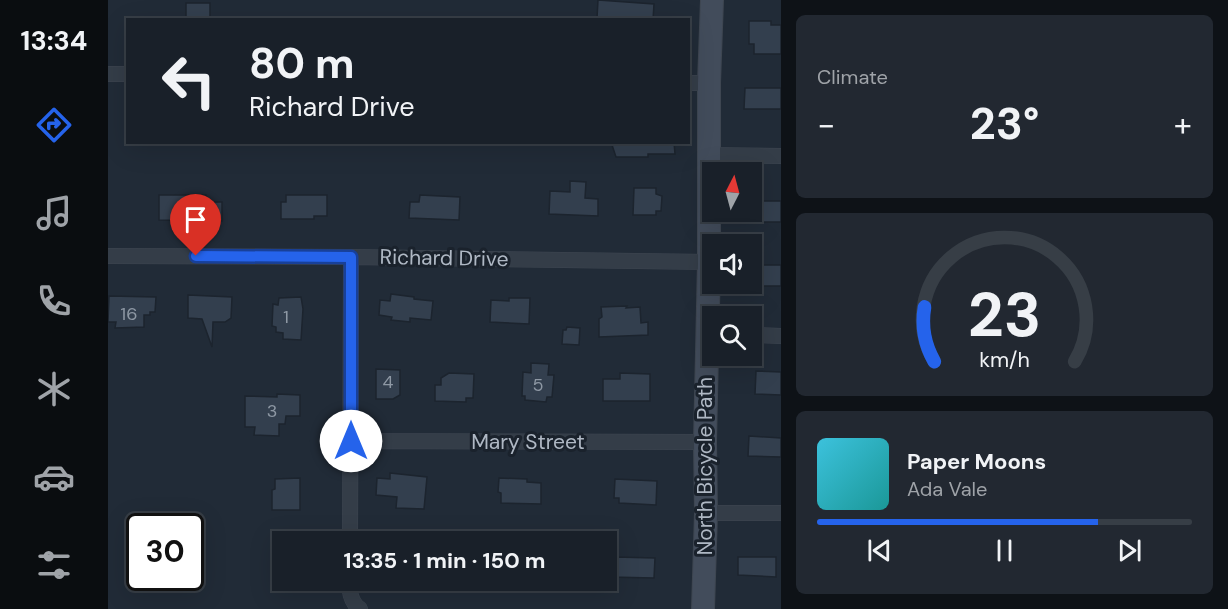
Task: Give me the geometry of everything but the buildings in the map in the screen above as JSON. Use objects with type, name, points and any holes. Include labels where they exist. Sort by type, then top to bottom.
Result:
[{"type":"street","name":"North Bicycle Path","points":[[709,234],[709,155],[699,83],[712,0]]},
{"type":"street","points":[[108,74],[126,74]]},
{"type":"street","points":[[709,155],[781,156]]},
{"type":"street","name":"Richard Drive","points":[[108,256],[702,262]]},
{"type":"street","points":[[350,531],[351,257]]},
{"type":"street","points":[[762,335],[781,336]]},
{"type":"street","name":"North Bicycle Path","points":[[703,609],[709,366]]},
{"type":"street","name":"Mary Street","points":[[351,441],[705,442]]},
{"type":"street","points":[[706,513],[781,513]]},
{"type":"street","points":[[351,591],[354,605],[360,609]]},
{"type":"route","points":[[196,256],[351,257],[351,441]]}]
